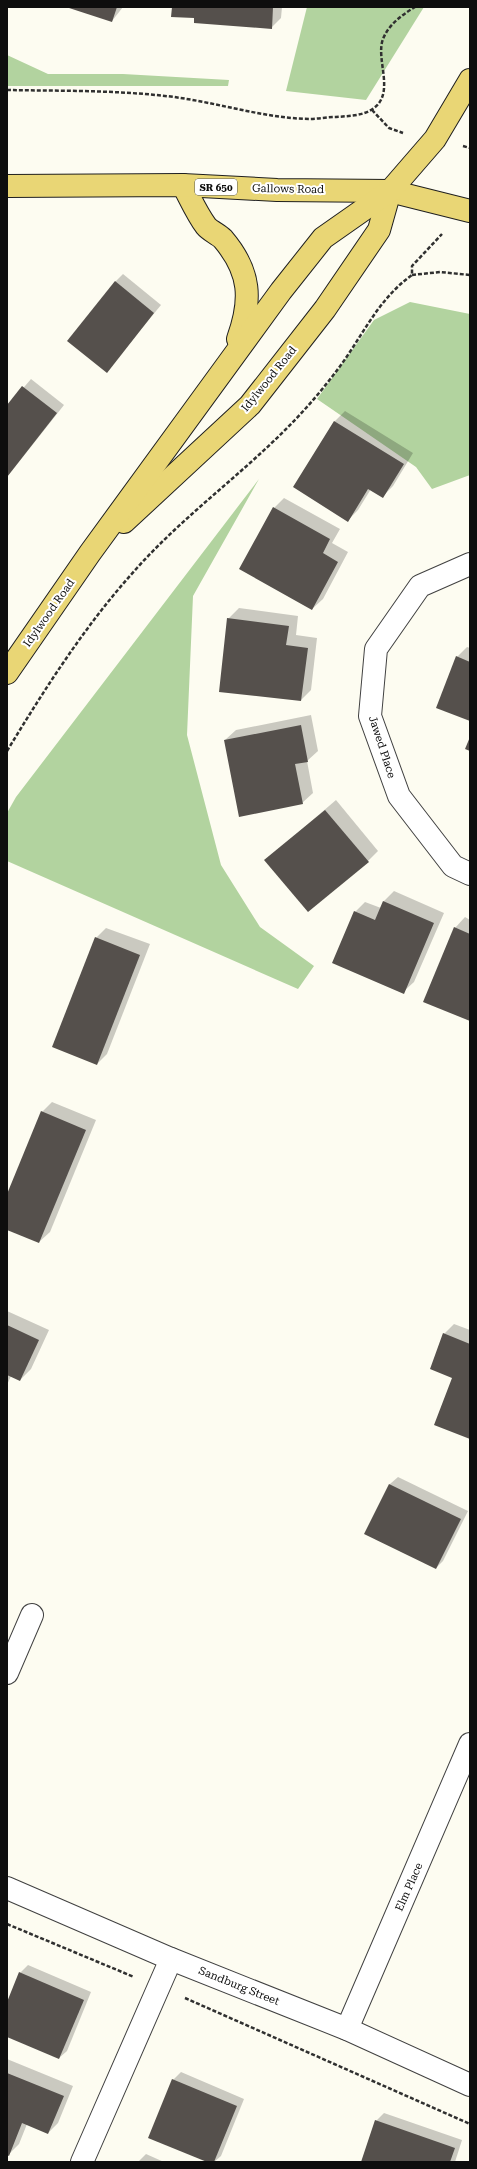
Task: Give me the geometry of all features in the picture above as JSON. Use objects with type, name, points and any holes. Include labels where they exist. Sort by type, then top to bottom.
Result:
[{"type":"main road","name":"Idylwood Road","points":[[7,673],[90,553],[281,291],[323,238],[390,191],[435,140],[470,80]]},
{"type":"main road","name":"Gallows Road","points":[[7,186],[183,185],[277,190],[390,191],[468,211]]},
{"type":"main road","points":[[183,185],[206,226],[226,243],[234,253],[245,274],[248,296],[246,317],[230,359]]},
{"type":"main road","name":"Idylwood Road","points":[[90,553],[250,405],[326,309],[379,230],[390,191]]},
{"type":"street","name":"Jawed Place","points":[[470,564],[420,586],[376,649],[370,716],[399,796],[453,866],[470,874]]},
{"type":"street","points":[[7,1673],[32,1615]]},
{"type":"street","name":"Elm Place","points":[[347,2029],[470,1744]]},
{"type":"street","name":"Sandburg Street","points":[[7,1888],[172,1959],[347,2029],[470,2085]]},
{"type":"street","points":[[82,2162],[172,1959]]},
{"type":"path","points":[[7,90],[174,97],[284,117],[309,119],[355,116],[372,110],[379,102],[384,92],[385,82],[382,53],[383,40],[387,31],[395,22],[415,7]]},
{"type":"path","points":[[412,275],[412,266],[434,241],[468,211]]},
{"type":"path","points":[[7,750],[45,688],[89,626],[136,568],[190,514],[259,457],[306,408],[338,369],[375,312],[393,290],[412,275],[440,272],[470,275]]},
{"type":"path","points":[[7,1924],[159,1987],[470,2124]]},
{"type":"green space","points":[[307,7],[424,7],[366,100],[286,91]]},
{"type":"green space","points":[[7,55],[48,74],[123,74],[229,80],[228,86],[7,86]]},
{"type":"green space","points":[[410,302],[470,314],[470,475],[432,489],[416,467],[317,399],[374,320]]},
{"type":"green space","points":[[259,479],[193,596],[187,735],[221,865],[260,927],[314,966],[298,989],[7,861],[7,813],[16,797]]},
{"type":"building","points":[[66,7],[117,7],[112,22]]},
{"type":"building","points":[[172,7],[273,7],[272,29],[194,23],[194,18],[171,17]]},
{"type":"building","points":[[115,281],[154,313],[107,373],[67,341]]},
{"type":"building","points":[[22,386],[57,413],[7,477],[7,405]]},
{"type":"building","points":[[334,421],[404,464],[383,498],[368,489],[348,522],[293,487]]},
{"type":"building","points":[[273,507],[330,539],[323,553],[338,562],[312,610],[239,569]]},
{"type":"building","points":[[227,618],[289,626],[286,645],[308,648],[301,701],[219,692]]},
{"type":"building","points":[[456,656],[470,662],[470,721],[436,708]]},
{"type":"building","points":[[301,725],[308,762],[295,764],[303,804],[239,817],[224,740]]},
{"type":"building","points":[[470,737],[470,751],[465,749]]},
{"type":"building","points":[[325,810],[369,862],[308,912],[264,860]]},
{"type":"building","points":[[383,901],[434,923],[404,994],[332,963],[354,911],[375,920]]},
{"type":"building","points":[[454,927],[470,934],[470,1021],[423,1002]]},
{"type":"building","points":[[95,937],[140,955],[97,1065],[52,1047]]},
{"type":"building","points":[[41,1111],[86,1130],[39,1243],[7,1230],[7,1194]]},
{"type":"building","points":[[7,1325],[39,1340],[20,1381],[7,1375]]},
{"type":"building","points":[[443,1333],[470,1344],[470,1439],[434,1425],[452,1378],[430,1369]]},
{"type":"building","points":[[389,1484],[461,1519],[436,1569],[364,1534]]},
{"type":"building","points":[[19,1972],[84,2000],[59,2059],[7,2037],[7,2002]]},
{"type":"building","points":[[7,2073],[64,2096],[48,2134],[22,2123],[9,2156],[7,2155]]},
{"type":"building","points":[[172,2079],[237,2106],[214,2162],[207,2162],[148,2138]]},
{"type":"building","points":[[375,2120],[455,2148],[450,2162],[361,2162]]}]
